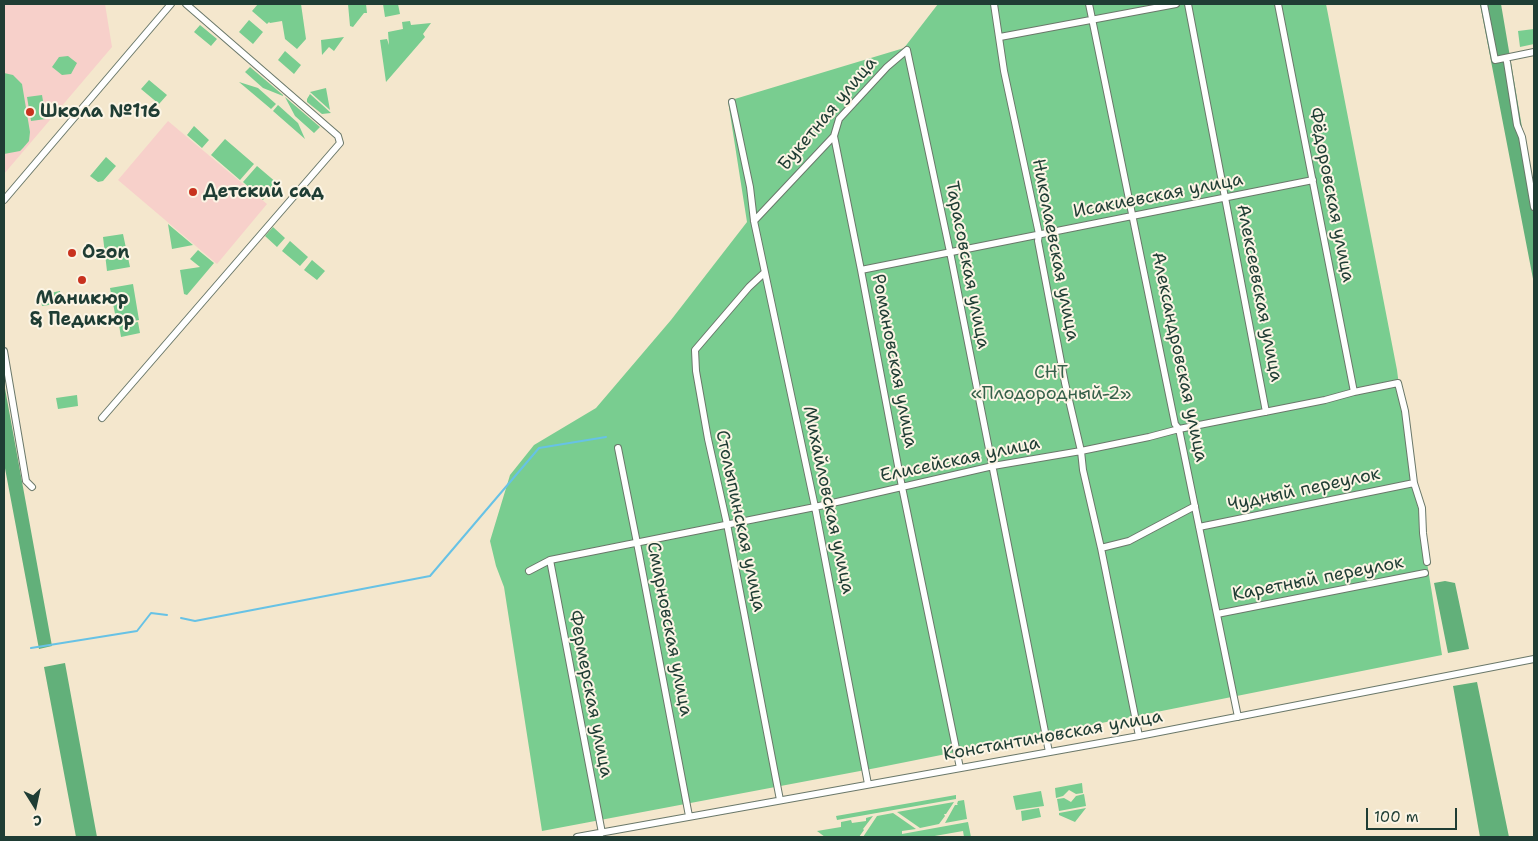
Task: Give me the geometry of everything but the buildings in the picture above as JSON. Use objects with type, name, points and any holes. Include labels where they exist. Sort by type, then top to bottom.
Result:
[{"type":"street","points":[[4,200],[171,4]]},
{"type":"street","points":[[102,418],[135,383],[340,143],[338,136],[186,4]]},
{"type":"street","name":"Николаевская улица","points":[[994,4],[1004,71],[1039,234],[1038,241],[1065,383],[1081,451],[1082,470],[1101,548],[1139,736]]},
{"type":"street","name":"Александровская улица","points":[[1089,4],[1175,424],[1179,429],[1238,717]]},
{"type":"street","points":[[1000,37],[1176,4]]},
{"type":"street","name":"Алексеевская улица","points":[[1188,4],[1266,412]]},
{"type":"street","name":"Фёдоровская улица","points":[[1278,4],[1354,392]]},
{"type":"street","points":[[1484,4],[1495,60],[1534,52]]},
{"type":"street","name":"Букетная улица","points":[[754,221],[834,136],[839,119],[887,67],[907,50]]},
{"type":"street","name":"Тарасовская улица","points":[[907,50],[950,252],[1049,752]]},
{"type":"street","points":[[1508,62],[1517,126],[1522,137],[1534,207]]},
{"type":"street","points":[[732,102],[750,187],[754,221]]},
{"type":"street","name":"Романовская улица","points":[[834,136],[902,487],[960,768]]},
{"type":"street","name":"Исакиевская улица","points":[[861,270],[1313,180]]},
{"type":"street","name":"Михайловская улица","points":[[754,221],[815,507],[868,784]]},
{"type":"street","name":"Столыпинская улица","points":[[764,272],[695,350],[696,371],[706,429],[727,524],[780,800]]},
{"type":"street","points":[[4,351],[26,481],[32,487]]},
{"type":"street","name":"Елисейская улица","points":[[529,571],[550,560],[815,507],[993,466],[1081,451],[1398,383],[1405,411],[1414,483]]},
{"type":"street","name":"Смирновская улица","points":[[618,448],[638,542],[689,816]]},
{"type":"street","points":[[1414,483],[1422,508],[1427,562]]},
{"type":"street","name":"Чудный переулок","points":[[1199,527],[1414,483]]},
{"type":"street","points":[[1101,548],[1129,541],[1195,506]]},
{"type":"street","name":"Фермерская улица","points":[[550,560],[602,833]]},
{"type":"street","name":"Каретный переулок","points":[[1217,614],[1425,573]]},
{"type":"street","name":"Константиновская улица","points":[[577,837],[1139,736],[1534,659]]},
{"type":"shaded area","name":"Школа №116","points":[[4,4],[105,4],[112,47],[4,174]]},
{"type":"shaded area","name":"Детский сад","points":[[168,121],[267,204],[217,264],[118,180]]},
{"type":"green space","points":[[258,4],[301,4],[306,39],[297,49],[285,39],[282,21],[269,22],[267,24],[252,11]]},
{"type":"green space","points":[[348,4],[366,4],[367,13],[364,13],[353,27],[350,26]]},
{"type":"green space","points":[[383,4],[398,4],[400,14],[385,17]]},
{"type":"green space","name":"СНТ «Плодородный-2»","points":[[938,4],[1326,4],[1397,370],[1442,655],[876,768],[542,831],[504,587],[496,566],[490,541],[510,475],[534,445],[596,408],[671,320],[747,222],[728,101],[904,48]]},
{"type":"green space","points":[[1480,4],[1501,4],[1534,198],[1534,284]]},
{"type":"green space","points":[[249,20],[263,32],[253,44],[239,32]]},
{"type":"green space","points":[[410,21],[411,25],[431,23],[423,34],[425,37],[386,82],[380,40],[387,39],[389,45],[388,32],[403,29],[402,22]]},
{"type":"green space","points":[[200,25],[217,39],[211,46],[194,32]]},
{"type":"green space","points":[[1534,29],[1534,44],[1520,47],[1518,31]]},
{"type":"green space","points":[[344,37],[334,51],[329,47],[322,55],[321,40]]},
{"type":"green space","points":[[285,51],[301,65],[294,74],[278,60]]},
{"type":"green space","points":[[68,56],[77,63],[71,74],[62,75],[52,67],[59,57]]},
{"type":"green space","points":[[250,67],[283,96],[263,88],[245,72]]},
{"type":"green space","points":[[4,73],[13,75],[22,84],[30,132],[29,141],[20,151],[4,154]]},
{"type":"green space","points":[[149,80],[167,95],[159,104],[141,89]]},
{"type":"green space","points":[[239,82],[258,88],[276,104],[271,109]]},
{"type":"green space","points":[[326,88],[330,110],[310,92]]},
{"type":"green space","points":[[310,94],[331,113],[322,114],[307,102]]},
{"type":"green space","points":[[42,95],[46,119],[31,121],[27,97]]},
{"type":"green space","points":[[285,97],[320,127],[314,133],[295,116]]},
{"type":"green space","points":[[278,105],[298,123],[305,139],[273,111]]},
{"type":"green space","points":[[194,126],[209,140],[202,148],[187,135]]},
{"type":"green space","points":[[225,139],[254,164],[240,180],[211,155]]},
{"type":"green space","points":[[106,157],[116,166],[103,181],[98,182],[90,176]]},
{"type":"green space","points":[[257,166],[277,183],[263,200],[243,182]]},
{"type":"green space","points":[[168,224],[193,245],[172,249]]},
{"type":"green space","points":[[273,227],[285,238],[277,247],[265,236]]},
{"type":"green space","points":[[123,234],[130,267],[107,271],[103,237]]},
{"type":"green space","points":[[290,241],[308,257],[300,266],[282,251]]},
{"type":"green space","points":[[198,250],[214,263],[187,295],[184,294],[180,270],[200,267],[190,259]]},
{"type":"green space","points":[[312,260],[325,271],[317,280],[304,270]]},
{"type":"green space","points":[[133,284],[139,320],[117,324],[110,288]]},
{"type":"green space","points":[[60,291],[62,303],[42,306],[40,295]]},
{"type":"green space","points":[[138,322],[140,333],[121,337],[119,325]]},
{"type":"green space","points":[[4,383],[52,646],[39,649],[4,463]]},
{"type":"green space","points":[[77,395],[78,406],[58,409],[56,398]]},
{"type":"green space","points":[[1445,581],[1455,583],[1469,649],[1448,653],[1434,583]]},
{"type":"green space","points":[[65,663],[97,837],[76,837],[44,667]]},
{"type":"green space","points":[[1477,682],[1509,837],[1480,837],[1453,686]]},
{"type":"green space","points":[[1082,783],[1083,793],[1076,794],[1069,790],[1063,796],[1056,798],[1055,788]]},
{"type":"green space","points":[[1041,791],[1044,806],[1016,810],[1013,796]]},
{"type":"green space","points":[[1084,794],[1086,806],[1059,811],[1057,799],[1064,798],[1071,802],[1076,796]]},
{"type":"green space","points":[[956,795],[956,799],[837,820],[836,816]]},
{"type":"green space","points":[[964,800],[967,819],[945,823],[955,805],[958,805],[958,801]]},
{"type":"green space","points":[[954,802],[946,814],[944,814],[945,816],[939,824],[920,828],[897,812]]},
{"type":"green space","points":[[1039,808],[1041,817],[1022,821],[1021,811]]},
{"type":"green space","points":[[1086,808],[1075,822],[1059,815],[1059,813]]},
{"type":"green space","points":[[893,813],[916,829],[902,831],[902,834],[968,822],[971,837],[964,837],[963,831],[929,837],[863,837],[877,816]]},
{"type":"green space","points":[[873,816],[859,837],[825,837],[817,831],[841,827],[841,822],[851,820],[852,823],[866,821],[866,818]]},
{"type":"waterway","points":[[181,618],[195,621],[430,576],[539,448],[606,437]]},
{"type":"waterway","points":[[31,648],[137,631],[151,613],[167,615]]},
{"type":"place","name":"Школа №116","points":[[30,112]]},
{"type":"place","name":"Детский сад","points":[[193,192]]},
{"type":"place","name":"Ozon","points":[[72,253]]},
{"type":"place","name":"Маникюр & Педикюр","points":[[82,280]]}]
